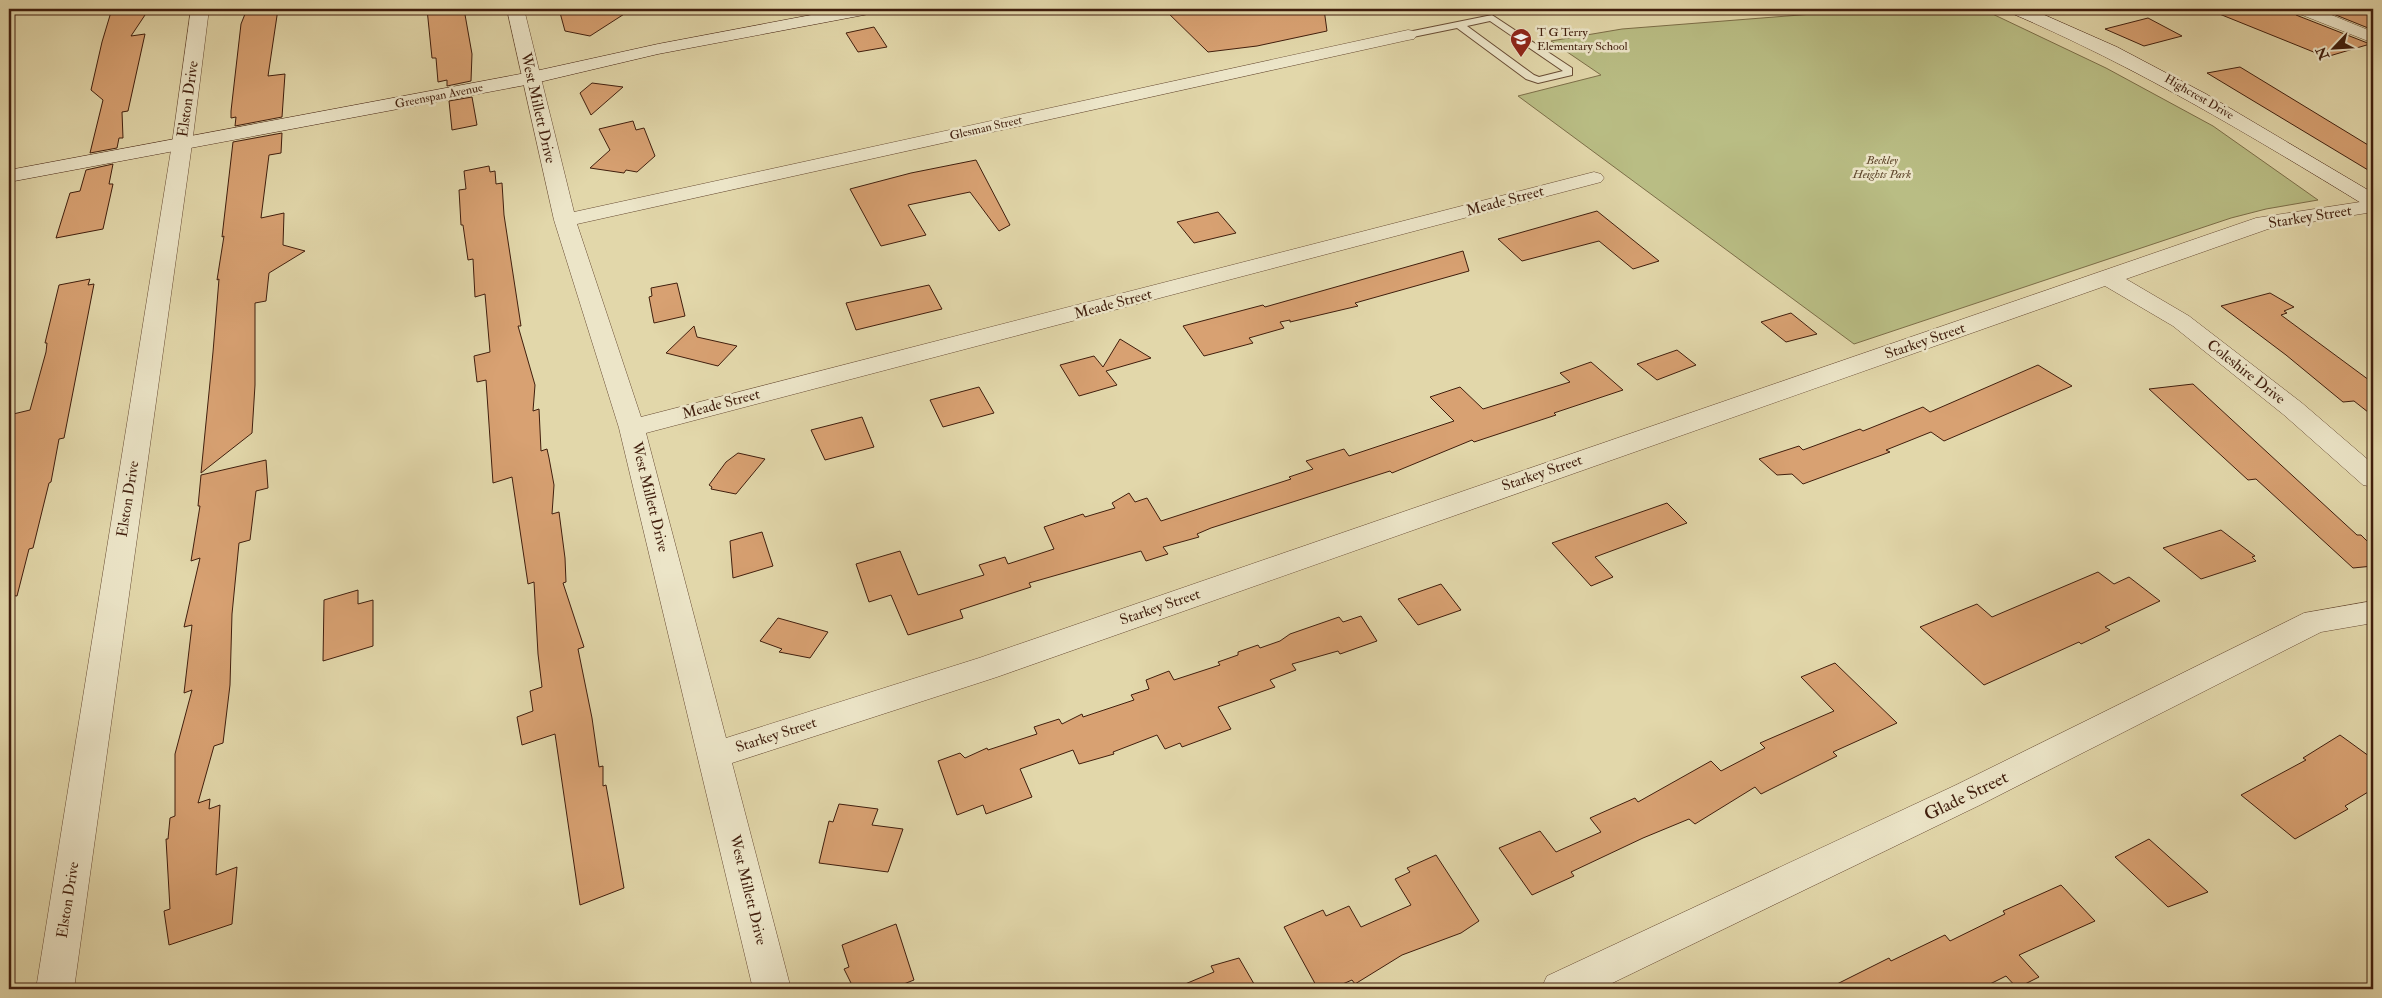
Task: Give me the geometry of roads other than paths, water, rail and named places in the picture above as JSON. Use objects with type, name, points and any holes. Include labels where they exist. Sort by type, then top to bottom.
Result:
[{"type":"street","name":"Elston Drive","points":[[55,989],[182,144],[200,9]]},
{"type":"street","name":"West Millett Drive","points":[[515,9],[565,220],[632,428],[772,989]]},
{"type":"street","name":"Greenspan Avenue","points":[[9,176],[531,78],[658,48],[868,9]]},
{"type":"street","name":"Highcrest Drive","points":[[2017,9],[2076,33],[2184,88],[2373,202]]},
{"type":"street","points":[[2303,9],[2373,38]]},
{"type":"street","name":"Glesman Street","points":[[565,220],[1408,35]]},
{"type":"street","name":"Meade Street","points":[[632,428],[1594,178]]},
{"type":"street","name":"Starkey Street","points":[[714,755],[986,668],[1810,380],[2109,279],[2264,223],[2373,206]]},
{"type":"street","name":"Coleshire Drive","points":[[2109,279],[2181,321],[2293,409],[2373,478]]},
{"type":"street","name":"Glade Street","points":[[1560,989],[1968,796],[2315,621],[2373,612]]},
{"type":"lane","points":[[1408,35],[1492,18],[1568,70],[1568,73],[1538,80],[1530,77],[1459,25]]},
{"type":"place","name":"T G Terry Elementary School","points":[[1521,58]]},
{"type":"park label","name":"Beckley Heights Park","points":[[1882,167]]}]
